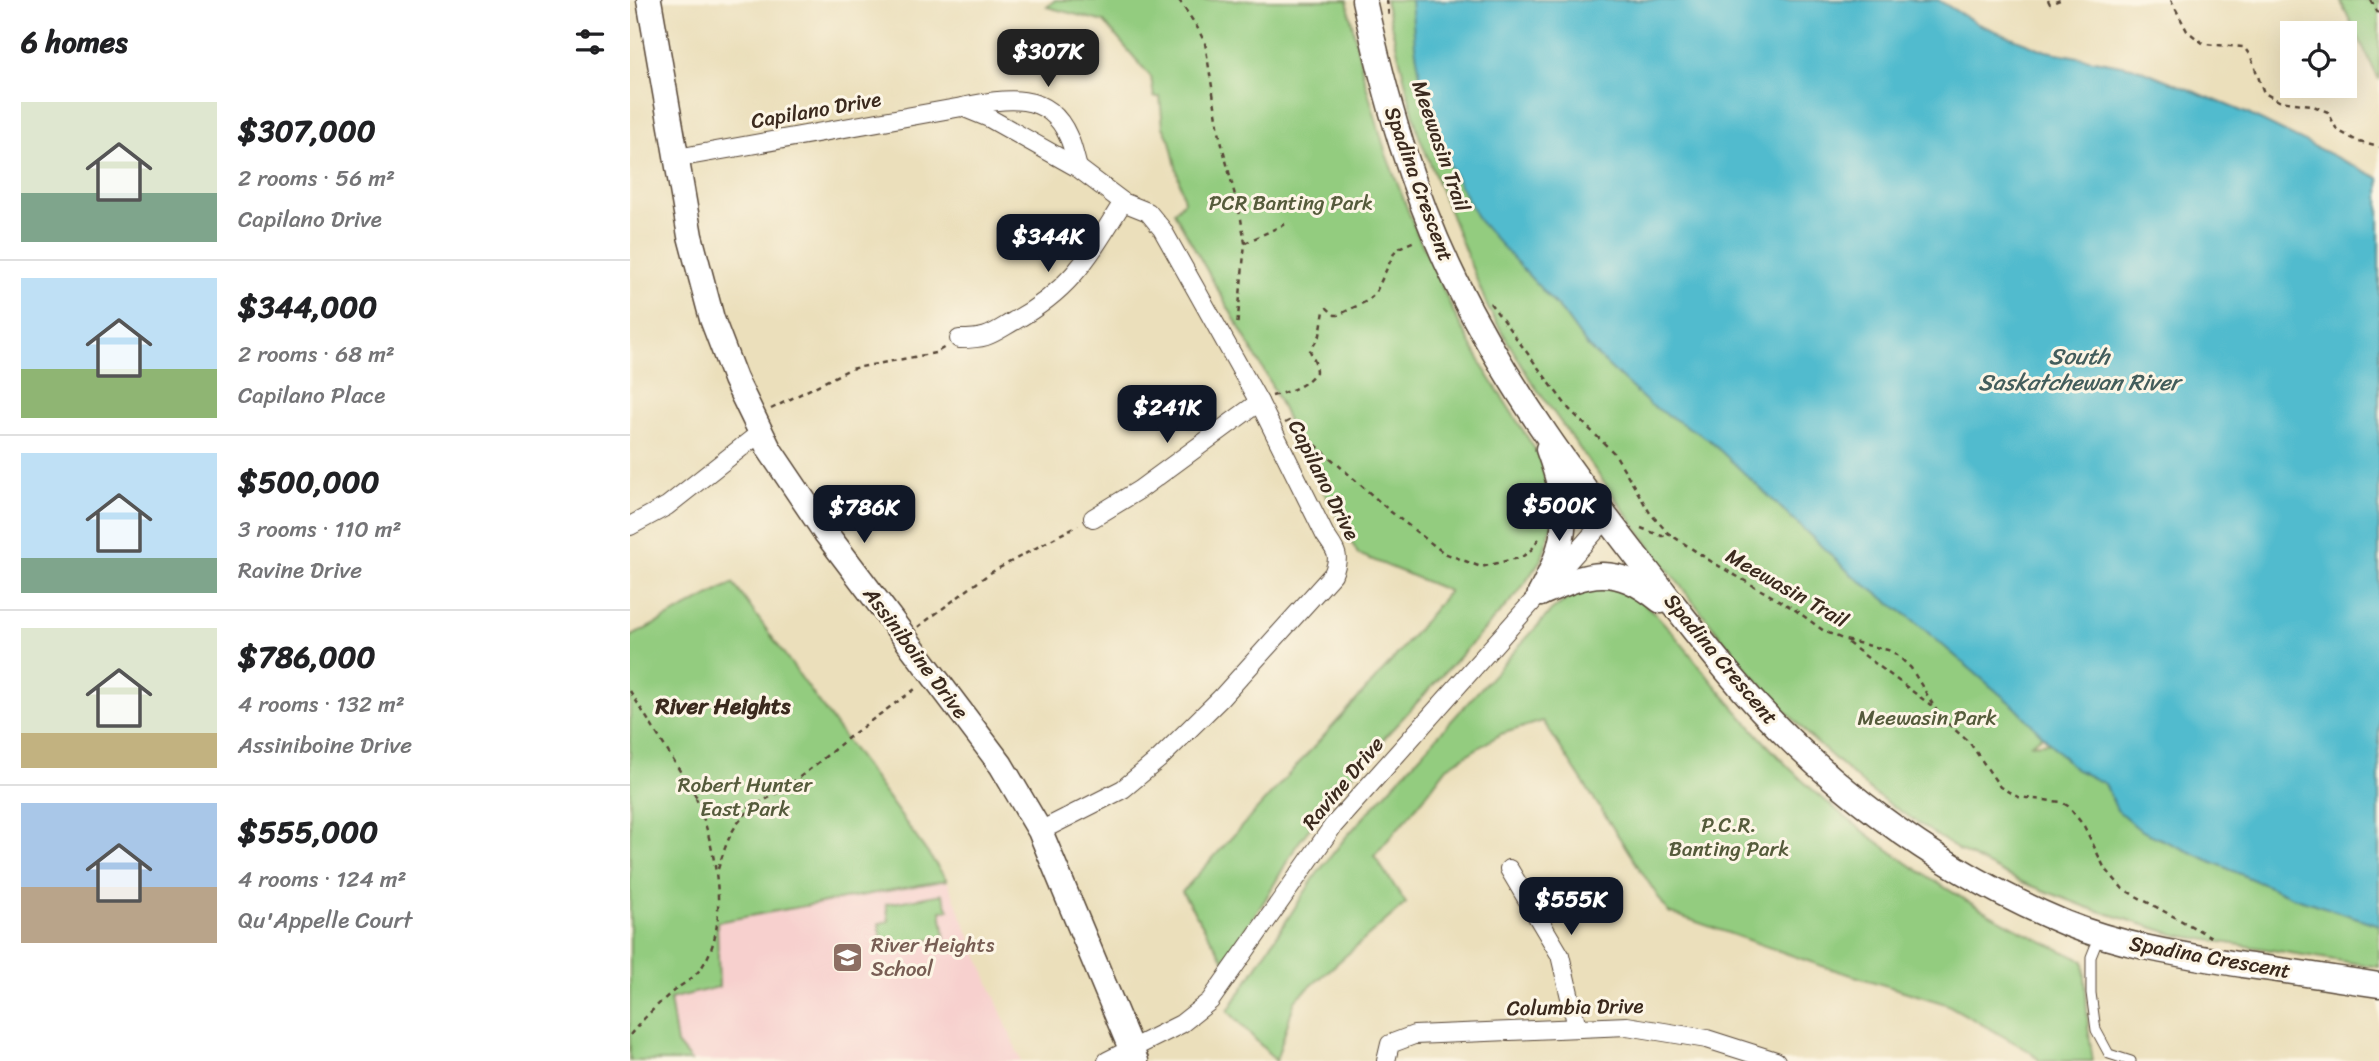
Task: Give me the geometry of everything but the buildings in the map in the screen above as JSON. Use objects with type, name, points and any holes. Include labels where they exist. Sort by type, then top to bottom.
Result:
[{"type":"street","name":"Assiniboine Drive","points":[[649,0],[690,236],[712,318],[735,379],[768,425],[769,449],[825,532],[1001,765],[1040,831],[1134,1056]]},
{"type":"street","name":"Spadina Crescent","points":[[1364,0],[1392,114],[1410,173],[1434,233],[1481,330],[1541,428],[1607,518],[1728,673],[1784,733],[1843,788],[1920,846],[2004,895],[2099,936],[2184,956],[2379,985]]},
{"type":"street","name":"Capilano Drive","points":[[677,158],[1002,99],[1031,102],[1052,112],[1068,135],[1078,168]]},
{"type":"street","name":"Capilano Drive","points":[[962,107],[989,118],[1078,168],[1123,202],[1148,212],[1162,229],[1259,402],[1325,535],[1336,550],[1338,561],[1333,574],[1221,698],[1159,759],[1122,789],[1040,831]]},
{"type":"street","points":[[959,339],[983,339],[1041,306],[1065,285],[1087,259],[1123,202]]},
{"type":"street","points":[[1093,518],[1139,490],[1259,402]]},
{"type":"street","points":[[630,526],[667,506],[768,425]]},
{"type":"street","points":[[1539,594],[1556,561],[1564,520],[1558,475],[1541,428]]},
{"type":"street","name":"Ravine Drive","points":[[1107,1061],[1134,1056],[1210,1001],[1333,826],[1607,518]]},
{"type":"street","points":[[1539,594],[1582,577],[1616,576],[1642,585],[1691,627]]},
{"type":"street","points":[[1508,869],[1560,955],[1577,1027]]},
{"type":"street","name":"Columbia Drive","points":[[1387,1061],[1390,1044],[1414,1035],[1627,1026],[1707,1039],[1776,1061]]},
{"type":"lane","points":[[2099,936],[2091,957],[2091,993],[2096,1030],[2109,1054],[2130,1061]]},
{"type":"path","points":[[1179,0],[1205,43],[1220,137],[1241,219],[1245,243],[1237,332]]},
{"type":"path","points":[[1387,0],[1390,26]]},
{"type":"path","points":[[2049,2],[2060,0]]},
{"type":"path","points":[[2171,0],[2187,30],[2204,44],[2244,47],[2251,57],[2264,93],[2279,101],[2311,104],[2328,112],[2337,131],[2359,142],[2379,147]]},
{"type":"path","points":[[2371,0],[2379,15]]},
{"type":"path","points":[[1245,243],[1285,224]]},
{"type":"path","points":[[1259,402],[1275,395],[1290,393],[1316,373],[1310,351],[1320,335],[1324,311],[1327,308],[1338,315],[1367,301],[1382,283],[1396,249],[1434,233]]},
{"type":"path","name":"Meewasin Trail","points":[[1489,299],[1569,409],[1615,454],[1658,524],[1671,535],[1794,609],[1824,631],[1845,640],[1888,649],[1896,654],[1911,668],[1945,721],[1970,743],[1992,777],[2007,792],[2018,797],[2061,802],[2068,806],[2084,826],[2104,867],[2123,889],[2219,942]]},
{"type":"path","points":[[768,425],[770,410],[850,369],[934,353]]},
{"type":"path","points":[[1273,429],[1289,421],[1391,512],[1444,553],[1480,567],[1522,557]]},
{"type":"path","points":[[917,627],[990,573],[1093,518]]},
{"type":"path","points":[[1624,540],[1636,529],[1642,528],[1662,536],[1671,535]]},
{"type":"path","points":[[1845,640],[1870,662],[1935,708]]},
{"type":"path","points":[[717,872],[729,834],[745,813],[817,764],[920,686]]},
{"type":"path","points":[[630,691],[695,795],[707,824],[717,872],[718,914],[711,953],[696,975],[673,991],[630,1035]]},
{"type":"path","points":[[695,795],[712,805],[734,811],[758,804]]},
{"type":"shaded area","name":"River Heights School","points":[[947,880],[1021,1061],[691,1061],[677,1044],[670,998],[719,987],[717,922]]},
{"type":"green space","name":"PCR Banting Park","points":[[1055,0],[1347,0],[1363,74],[1386,154],[1416,231],[1455,315],[1486,372],[1538,454],[1555,515],[1542,558],[1518,593],[1338,792],[1296,846],[1265,900],[1224,960],[1182,892],[1391,662],[1449,591],[1358,554],[1305,457],[1269,380],[1174,212],[1184,201],[1170,141],[1163,127],[1160,97],[1154,97],[1151,77],[1104,22],[1047,7]]},
{"type":"green space","name":"Meewasin Park","points":[[1385,0],[1422,0],[2050,731],[2030,744],[2066,741],[2379,909],[2379,967],[2177,935],[2089,908],[2019,881],[1960,851],[1873,793],[1808,735],[1741,662],[1657,556],[1531,381],[1488,308],[1418,133]]},
{"type":"green space","points":[[2340,0],[2379,0],[2379,80],[2357,35],[2357,21],[2350,21]]},
{"type":"green space","name":"Robert Hunter East Park","points":[[733,583],[947,880],[717,922],[719,987],[670,999],[677,1044],[691,1061],[630,1061],[630,637]]},
{"type":"green space","name":"P.C.R. Banting Park","points":[[1607,588],[1628,593],[1651,610],[1776,755],[1845,817],[1943,886],[2011,926],[2084,961],[2093,1061],[2040,1061],[2031,1052],[1946,1004],[1822,966],[1668,912],[1543,721],[1501,734],[1447,767],[1374,856],[1406,903],[1295,1000],[1276,1061],[1228,1011],[1316,875],[1346,837],[1551,611],[1577,594]]},
{"type":"green space","points":[[942,894],[949,910],[941,911],[945,937],[882,948],[879,924],[889,921],[886,904]]},
{"type":"water","name":"South Saskatchewan River","points":[[1411,0],[1938,0],[1978,24],[2046,51],[2137,68],[2246,113],[2379,178],[2379,925],[2290,896],[2140,830],[2117,810],[2105,784],[2075,769],[2016,708],[1912,619],[1852,575],[1708,439],[1649,404],[1587,346],[1563,313],[1479,221],[1429,127],[1415,46]]},
{"type":"place","name":"River Heights School","points":[[848,957]]},
{"type":"district","name":"River Heights","points":[[723,706]]}]
